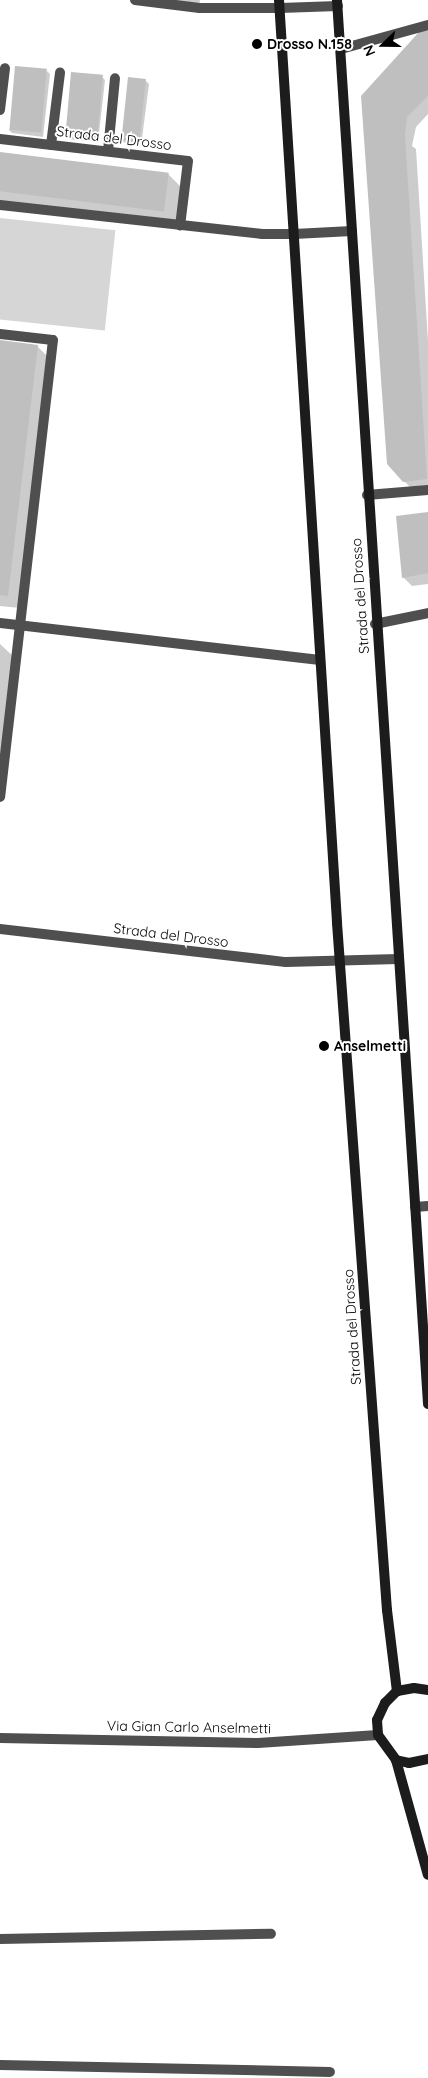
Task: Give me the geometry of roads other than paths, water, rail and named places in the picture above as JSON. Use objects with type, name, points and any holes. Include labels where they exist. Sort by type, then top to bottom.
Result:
[{"type":"street","name":"Strada del Drosso","points":[[136,0],[200,4],[337,3],[375,624],[428,1404]]},
{"type":"street","name":"Strada del Drosso","points":[[280,4],[339,961],[387,1610],[397,1691]]},
{"type":"street","points":[[341,49],[428,25]]},
{"type":"street","points":[[0,110],[5,68]]},
{"type":"street","points":[[51,145],[60,73]]},
{"type":"street","points":[[108,151],[115,78]]},
{"type":"street","name":"Strada del Drosso","points":[[0,139],[188,160],[180,226]]},
{"type":"street","points":[[0,205],[262,234],[352,232]]},
{"type":"street","points":[[0,334],[53,340],[0,797]]},
{"type":"street","points":[[368,495],[428,490]]},
{"type":"street","points":[[375,624],[428,612]]},
{"type":"street","points":[[0,623],[320,660]]},
{"type":"street","name":"Strada del Drosso","points":[[0,929],[286,962],[398,959]]},
{"type":"street","points":[[415,1207],[428,1206]]},
{"type":"street","points":[[428,1690],[397,1691],[385,1703],[378,1720],[378,1735],[396,1760],[428,1874]]},
{"type":"street","name":"Via Gian Carlo Anselmetti","points":[[0,1738],[258,1743],[378,1735]]},
{"type":"street","points":[[396,1760],[409,1763],[428,1759]]},
{"type":"street","points":[[0,1939],[271,1934]]},
{"type":"street","points":[[0,2064],[330,2072]]},
{"type":"place","name":"Drosso N.158","points":[[257,44]]},
{"type":"place","name":"Anselmetti","points":[[324,1046]]}]
